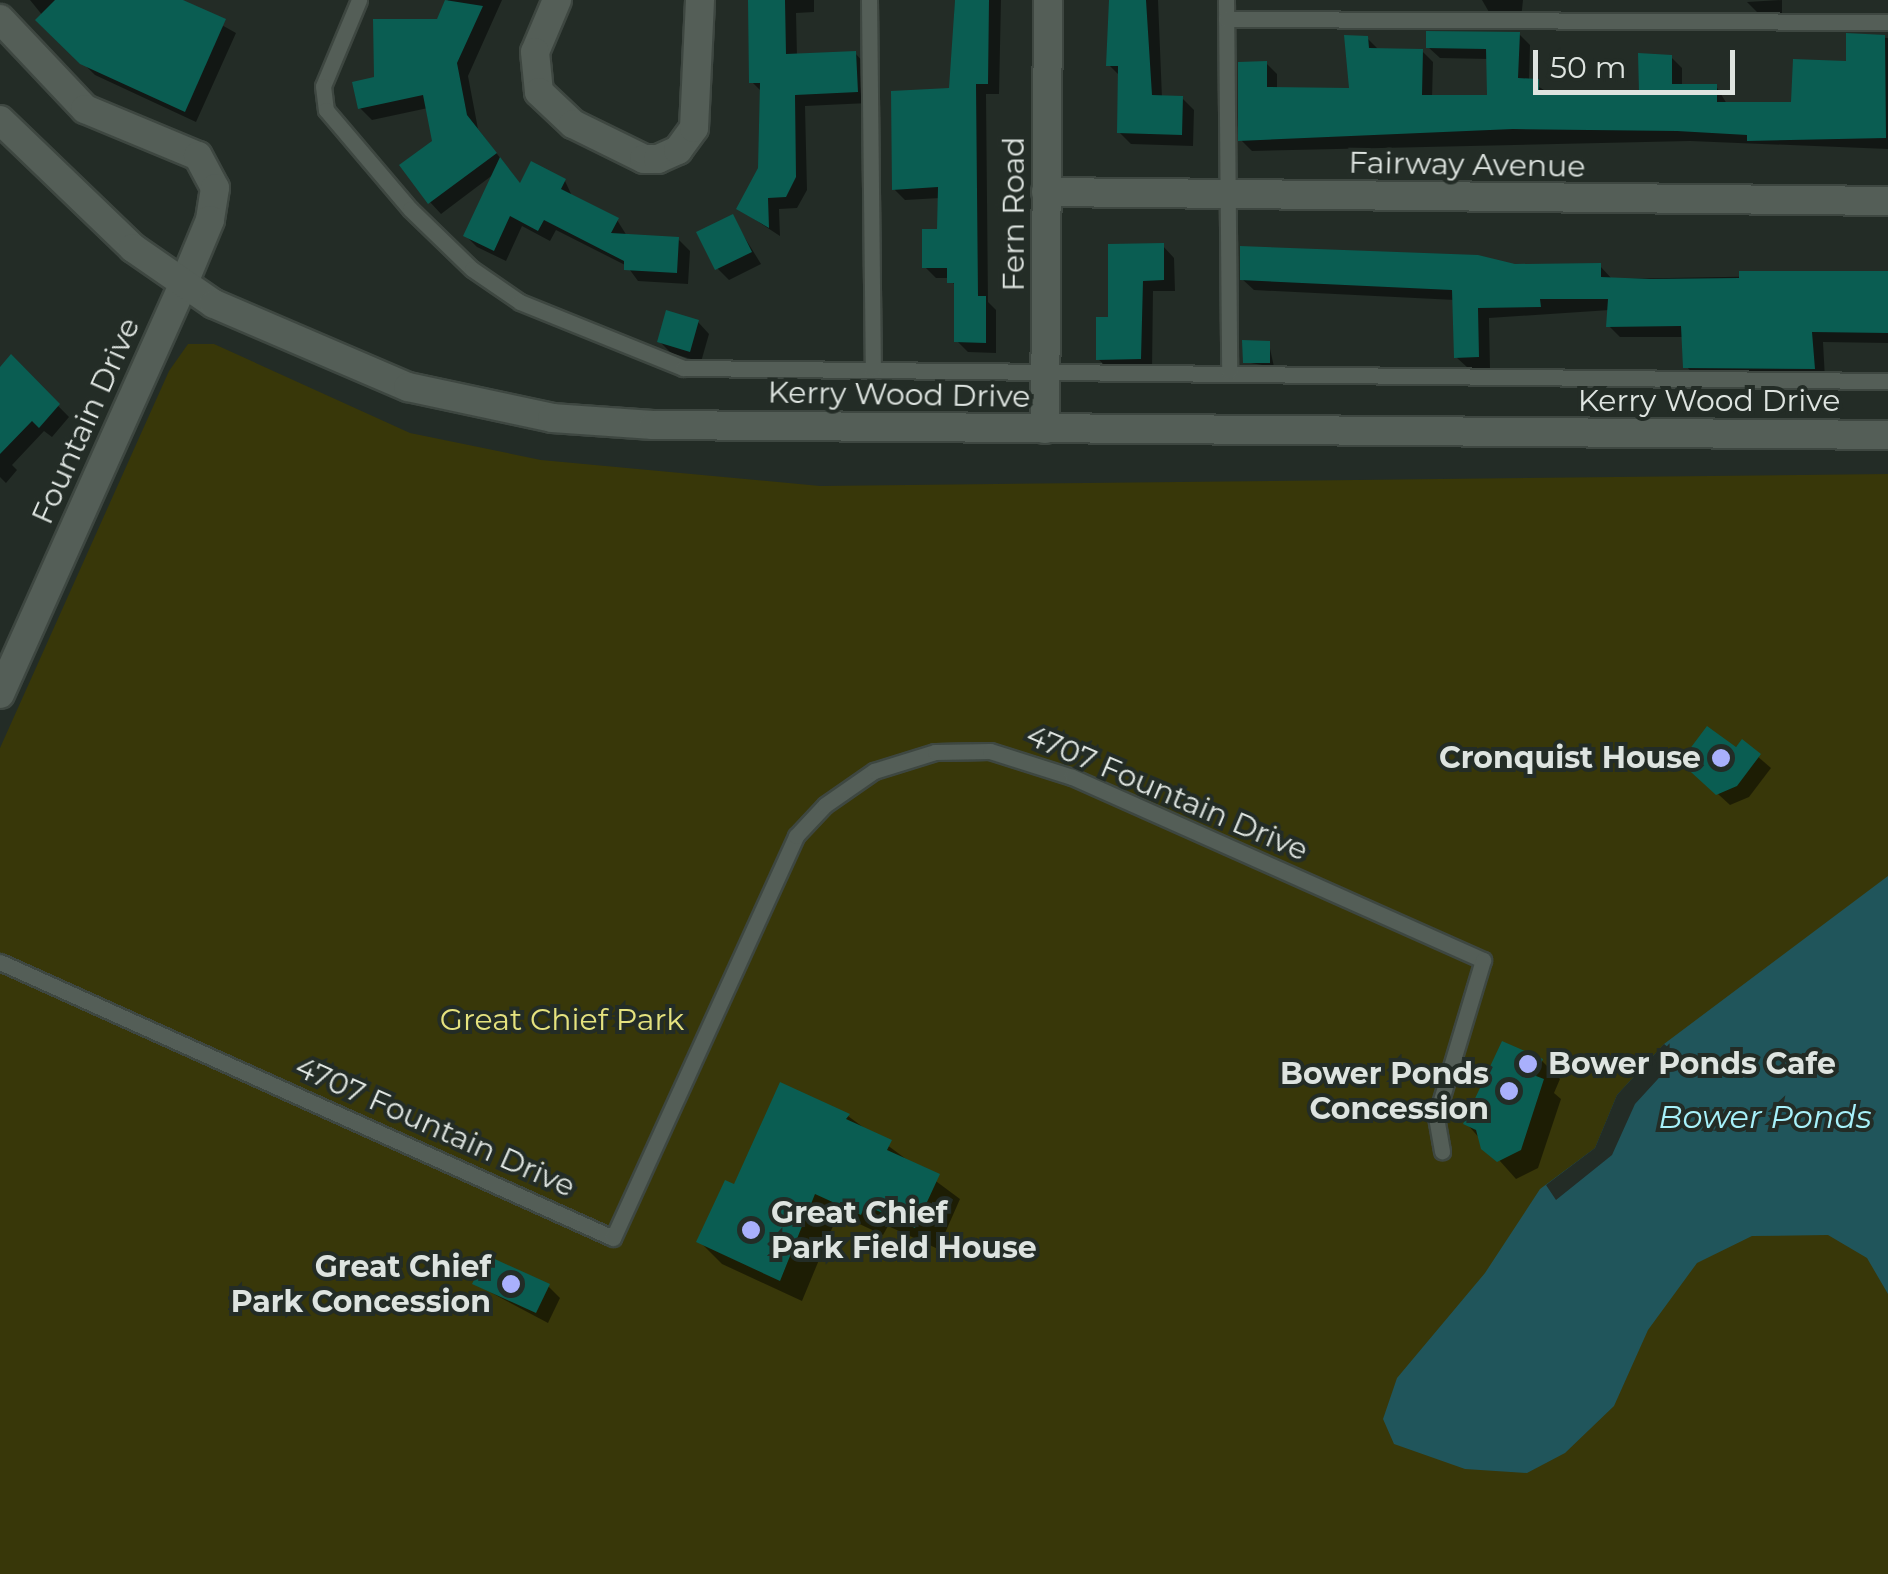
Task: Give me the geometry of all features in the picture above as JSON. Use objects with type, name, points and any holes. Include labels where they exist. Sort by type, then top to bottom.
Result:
[{"type":"street","points":[[557,0],[535,52],[539,92],[573,124],[644,159],[658,159],[678,150],[694,128],[700,0]]},
{"type":"street","name":"Fern Road","points":[[1045,428],[1048,0]]},
{"type":"street","name":"Fountain Drive","points":[[0,19],[84,109],[198,156],[210,171],[214,206],[0,694]]},
{"type":"street","name":"Kerry Wood Drive","points":[[0,120],[92,213],[183,284],[278,334],[408,387],[552,418],[1045,428],[1888,435]]},
{"type":"street","name":"Fairway Avenue","points":[[1046,192],[1888,201]]},
{"type":"lane","points":[[359,0],[323,86],[326,110],[410,210],[472,270],[520,302],[683,368],[1888,380]]},
{"type":"lane","points":[[869,0],[874,369]]},
{"type":"lane","points":[[1226,0],[1229,371]]},
{"type":"lane","points":[[1226,19],[1888,22]]},
{"type":"lane","name":"4707 Fountain Drive","points":[[0,962],[612,1238],[796,836],[835,797],[874,771],[935,752],[990,751],[1072,777],[1483,960],[1436,1117],[1442,1151]]},
{"type":"green space","name":"Great Chief Park","points":[[188,344],[214,344],[410,433],[541,460],[820,486],[1888,474],[1888,1574],[0,1574],[0,748],[169,371]]},
{"type":"water","name":"Bower Ponds","points":[[1888,876],[1888,1294],[1867,1258],[1828,1235],[1752,1236],[1697,1263],[1648,1330],[1614,1406],[1565,1453],[1527,1473],[1465,1469],[1394,1444],[1383,1419],[1397,1378],[1485,1273],[1540,1189],[1595,1148],[1617,1095],[1664,1044]]},
{"type":"pier","points":[[1664,1044],[1679,1056],[1635,1104],[1612,1155],[1556,1200],[1546,1185],[1595,1148],[1617,1095]]},
{"type":"building","points":[[55,0],[183,0],[226,19],[185,112],[80,64],[35,20]]},
{"type":"building","points":[[445,0],[483,6],[457,63],[467,115],[497,153],[428,204],[399,165],[432,141],[423,95],[358,109],[352,82],[374,77],[373,19],[437,19]]},
{"type":"building","points":[[748,0],[785,0],[786,54],[856,51],[858,92],[795,95],[796,177],[786,197],[768,198],[769,228],[736,209],[758,168],[760,83],[749,83]]},
{"type":"building","points":[[955,0],[989,0],[988,84],[976,84],[978,296],[986,296],[986,343],[954,342],[954,283],[947,283],[947,268],[922,268],[922,229],[937,229],[938,187],[892,190],[891,91],[949,88]]},
{"type":"building","points":[[1109,0],[1146,0],[1152,95],[1183,96],[1182,135],[1117,133],[1118,66],[1106,66]]},
{"type":"building","points":[[1426,31],[1520,32],[1518,78],[1539,79],[1539,92],[1639,92],[1638,53],[1672,55],[1672,84],[1717,84],[1717,102],[1791,102],[1793,59],[1846,61],[1846,33],[1885,35],[1886,138],[1747,141],[1747,135],[1677,131],[1513,129],[1238,141],[1238,62],[1267,61],[1267,87],[1349,88],[1344,35],[1368,36],[1369,48],[1423,49],[1422,95],[1487,95],[1486,49],[1426,48]]},
{"type":"building","points":[[500,157],[520,183],[531,161],[566,179],[561,189],[619,218],[611,233],[679,237],[677,273],[624,270],[624,261],[544,220],[538,231],[510,216],[494,251],[463,236]]},
{"type":"building","points":[[733,214],[752,252],[715,270],[696,232]]},
{"type":"building","points":[[1164,243],[1164,280],[1143,281],[1141,359],[1096,360],[1096,317],[1108,317],[1108,244]]},
{"type":"building","points":[[1240,246],[1478,255],[1515,264],[1601,263],[1601,277],[1650,279],[1739,278],[1739,271],[1888,271],[1888,333],[1812,332],[1815,369],[1683,368],[1681,326],[1606,327],[1608,299],[1540,299],[1541,307],[1478,308],[1479,357],[1454,358],[1452,290],[1240,280]]},
{"type":"building","points":[[666,310],[699,320],[690,352],[657,342]]},
{"type":"building","points":[[1242,340],[1270,341],[1270,363],[1243,363]]},
{"type":"building","points":[[11,354],[60,404],[39,428],[32,421],[0,454],[0,367]]},
{"type":"building","name":"Cronquist House","points":[[1707,726],[1736,747],[1742,739],[1761,754],[1737,786],[1716,795],[1680,762]]},
{"type":"building","name":"Bower Ponds Concession","points":[[1502,1041],[1543,1059],[1536,1076],[1544,1079],[1521,1150],[1497,1162],[1481,1149],[1476,1130],[1463,1124]]},
{"type":"building","points":[[780,1082],[850,1114],[846,1119],[892,1140],[887,1150],[940,1174],[915,1228],[865,1205],[861,1215],[815,1194],[780,1281],[696,1242],[725,1180],[734,1184]]},
{"type":"building","name":"Great Chief Park Concession","points":[[486,1255],[550,1284],[536,1313],[472,1284]]},
{"type":"place","name":"Cronquist House","points":[[1721,758]]},
{"type":"place","name":"Bower Ponds Cafe","points":[[1528,1064]]},
{"type":"place","name":"Bower Ponds Concession","points":[[1509,1091]]},
{"type":"place","name":"Great Chief Park Field House","points":[[751,1230]]},
{"type":"place","name":"Great Chief Park Concession","points":[[511,1284]]}]
